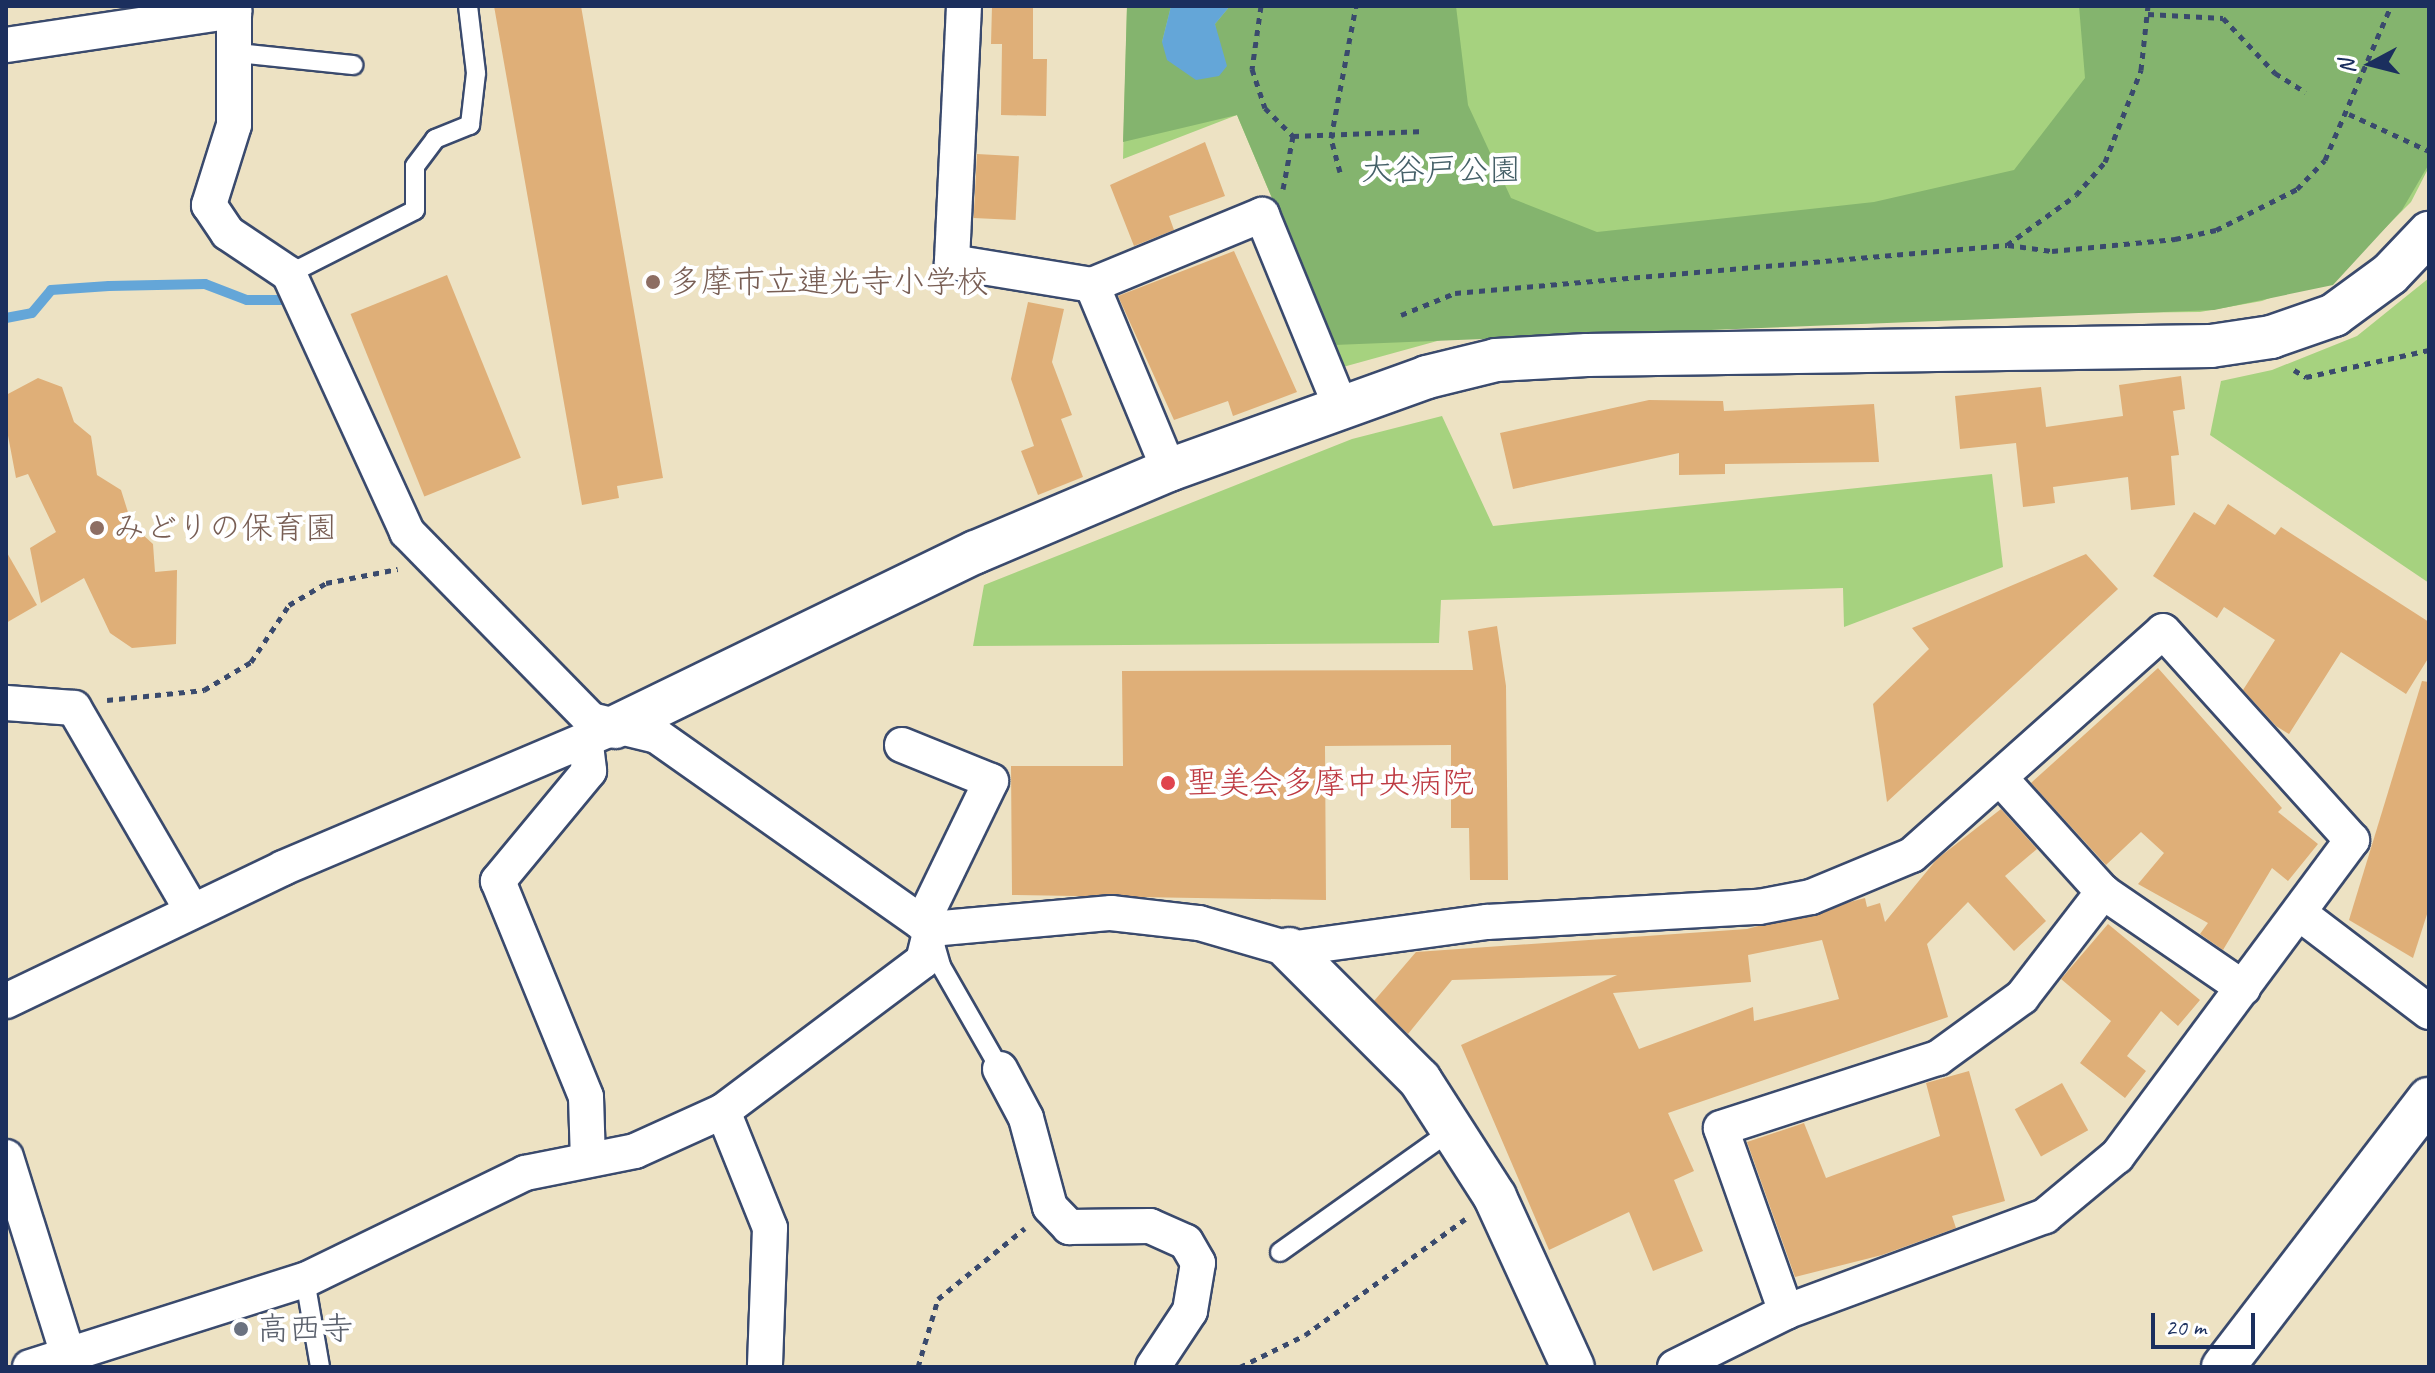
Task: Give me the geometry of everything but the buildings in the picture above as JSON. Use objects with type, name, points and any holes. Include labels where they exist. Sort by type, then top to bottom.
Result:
[{"type":"street","points":[[964,6],[952,262],[1092,285],[1262,215],[1340,405]]},
{"type":"street","points":[[6,45],[234,8],[237,53],[234,125],[209,205],[228,233],[289,274],[407,532],[591,720],[600,736],[589,771],[498,881],[586,1097],[588,1160]]},
{"type":"street","points":[[6,1001],[192,911],[600,736],[976,552],[1169,470],[1340,405],[1496,360],[2211,346],[2271,337],[2334,315],[2390,274],[2429,233]]},
{"type":"street","points":[[1092,285],[1169,470]]},
{"type":"street","points":[[600,736],[657,736],[926,926],[1111,913],[1199,923],[1289,949],[1487,922],[1759,907],[1811,897],[1912,855],[2163,631],[2352,840],[2117,1156],[2045,1216],[1786,1312],[1675,1367]]},
{"type":"street","points":[[6,703],[74,708],[192,911]]},
{"type":"street","points":[[30,1367],[305,1280],[525,1173],[635,1151],[723,1111],[923,961],[926,926],[991,781],[902,745]]},
{"type":"street","points":[[2000,778],[2103,892],[2243,988]]},
{"type":"street","points":[[1786,1312],[1721,1128],[1938,1058],[2022,997],[2103,892]]},
{"type":"street","points":[[2299,913],[2429,1012]]},
{"type":"street","points":[[1289,949],[1420,1080],[1495,1197],[1573,1367]]},
{"type":"street","points":[[1000,1069],[1026,1118],[1050,1207],[1069,1227],[1150,1226],[1186,1242],[1198,1263],[1190,1311],[1153,1367]]},
{"type":"street","points":[[2223,1367],[2429,1099]]},
{"type":"street","points":[[723,1111],[770,1228],[765,1367]]},
{"type":"street","points":[[6,1157],[68,1355]]},
{"type":"lane","points":[[289,274],[415,210],[415,166],[435,139],[470,125],[476,73],[468,6]]},
{"type":"lane","points":[[237,53],[353,65]]},
{"type":"lane","points":[[926,926],[941,966],[1000,1069]]},
{"type":"lane","points":[[1280,1252],[1453,1129]]},
{"type":"lane","points":[[305,1280],[320,1367]]},
{"type":"path","points":[[1261,6],[1252,69],[1265,108],[1293,136],[1331,138],[1425,131]]},
{"type":"path","points":[[1340,172],[1331,138],[1356,6]]},
{"type":"path","points":[[2007,245],[2076,195],[2105,162],[2131,107],[2148,6]]},
{"type":"path","points":[[1401,315],[1455,293],[2007,245],[2052,251],[2216,230],[2297,189],[2325,160],[2349,114],[2391,6]]},
{"type":"path","points":[[2148,14],[2223,18],[2275,73],[2305,92]]},
{"type":"path","points":[[2349,114],[2429,151]]},
{"type":"path","points":[[1262,215],[1288,183],[1293,136]]},
{"type":"path","points":[[2286,365],[2306,377],[2429,350]]},
{"type":"path","points":[[74,708],[204,690],[240,672],[289,605],[326,583],[434,562]]},
{"type":"path","points":[[1240,1367],[1305,1335],[1495,1197]]},
{"type":"path","points":[[918,1367],[938,1299],[1050,1207]]},
{"type":"green space","name":"大谷戸公園","points":[[1127,6],[2429,6],[2429,167],[2411,202],[2363,250],[2318,280],[2262,301],[2200,312],[1593,318],[1477,330],[1343,367],[1237,115],[1123,159]]},
{"type":"green space","name":"大谷戸公園","points":[[1127,6],[1171,6],[1162,42],[1217,40],[1215,24],[1230,6],[1456,6],[1468,105],[1511,198],[1597,232],[1874,202],[2014,170],[2085,78],[2079,6],[2429,6],[2429,164],[2402,210],[2333,285],[2214,310],[1334,345],[1237,115],[1123,142]]},
{"type":"green space","points":[[2429,278],[2429,583],[2210,435],[2221,381],[2272,370],[2357,336]]},
{"type":"green space","points":[[1442,416],[1493,526],[1992,474],[2003,567],[1844,627],[1843,588],[1441,600],[1439,643],[973,646],[984,585],[1352,439]]},
{"type":"water","points":[[1171,6],[1230,6],[1215,24],[1227,66],[1219,76],[1196,80],[1167,60],[1162,42]]},
{"type":"waterway","points":[[6,318],[32,313],[51,290],[109,286],[205,284],[247,300],[283,300]]},
{"type":"place","name":"多摩市立連光寺小学校","points":[[653,282]]},
{"type":"place","name":"みどりの保育園","points":[[97,528]]},
{"type":"place","name":"聖美会多摩中央病院","points":[[1168,783]]},
{"type":"place","name":"高西寺","points":[[241,1329]]}]
